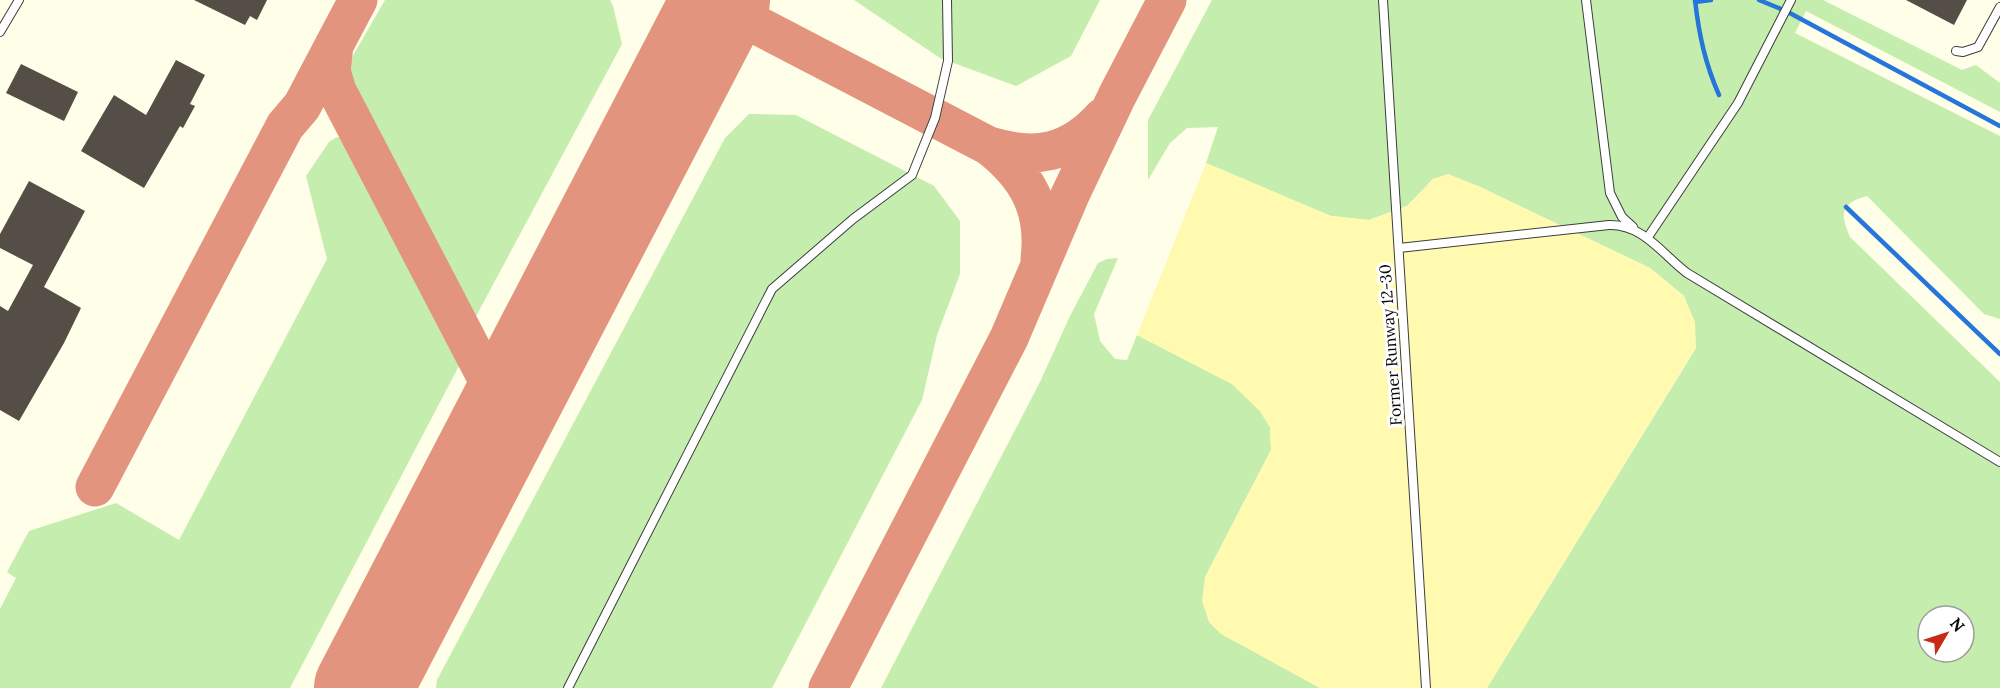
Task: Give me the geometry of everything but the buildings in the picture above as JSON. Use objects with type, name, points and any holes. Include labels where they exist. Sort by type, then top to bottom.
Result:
[{"type":"lane","points":[[0,32],[19,0]]},
{"type":"lane","points":[[567,688],[772,289],[853,219],[912,175],[935,118],[948,61],[947,0]]},
{"type":"lane","name":"Former Runway 12-30","points":[[1383,0],[1426,688]]},
{"type":"lane","points":[[1586,0],[1610,193],[1622,217],[1648,237],[1687,273],[2000,462]]},
{"type":"lane","points":[[1648,237],[1737,104],[1791,0]]},
{"type":"lane","points":[[1956,51],[1963,52],[1978,47],[2000,7]]},
{"type":"lane","points":[[1399,248],[1609,225],[1636,230]]},
{"type":"green space","points":[[385,0],[610,0],[613,6],[622,44],[474,320],[344,71]]},
{"type":"green space","points":[[854,0],[1100,0],[1071,56],[1016,86],[940,58]]},
{"type":"green space","points":[[1212,0],[1823,0],[1962,70],[1976,65],[2000,83],[2000,112],[1806,11],[1795,33],[2000,136],[2000,319],[1984,314],[1867,196],[1847,206],[1844,216],[1850,237],[2000,382],[2000,688],[1487,688],[1696,348],[1684,296],[1650,268],[1478,186],[1448,175],[1433,179],[1407,206],[1369,220],[1331,216],[1206,163],[1218,127],[1187,128],[1170,143],[1148,180],[1148,120]]},
{"type":"green space","points":[[749,114],[796,115],[934,186],[960,221],[960,274],[937,335],[922,400],[772,688],[436,688],[437,680],[725,138]]},
{"type":"green space","points":[[337,137],[348,144],[460,364],[290,688],[0,688],[0,609],[16,578],[7,572],[29,531],[116,503],[179,540],[327,259],[306,176],[329,142]]},
{"type":"green space","points":[[1118,258],[1094,314],[1100,341],[1115,359],[1127,360],[1137,335],[1232,384],[1260,411],[1270,427],[1271,450],[1205,577],[1209,622],[1222,634],[1320,688],[881,688],[1040,382],[1070,316],[1098,263]]},
{"type":"sand","points":[[1206,163],[1331,216],[1369,220],[1407,206],[1433,179],[1448,174],[1650,268],[1684,296],[1695,322],[1696,347],[1487,688],[1320,688],[1221,634],[1209,622],[1202,601],[1205,577],[1271,450],[1270,427],[1260,411],[1232,384],[1137,335]]},
{"type":"waterway","points":[[1695,0],[1703,49],[1719,95]]},
{"type":"waterway","points":[[1695,2],[1711,0]]},
{"type":"waterway","points":[[1759,0],[1786,11],[2000,126]]},
{"type":"waterway","points":[[1846,207],[2000,354]]},
{"type":"taxiway","points":[[95,487],[285,126],[302,106],[358,0]]},
{"type":"taxiway","points":[[709,0],[989,146],[1014,169],[1031,195],[1040,225],[1040,259]]},
{"type":"taxiway","points":[[828,688],[1009,338],[1070,195],[1117,96],[1167,0]]},
{"type":"taxiway","points":[[334,45],[331,71],[337,91],[506,415]]},
{"type":"taxiway","points":[[989,146],[1022,153],[1051,151],[1078,139],[1103,117]]},
{"type":"runway","points":[[363,688],[721,0]]}]
